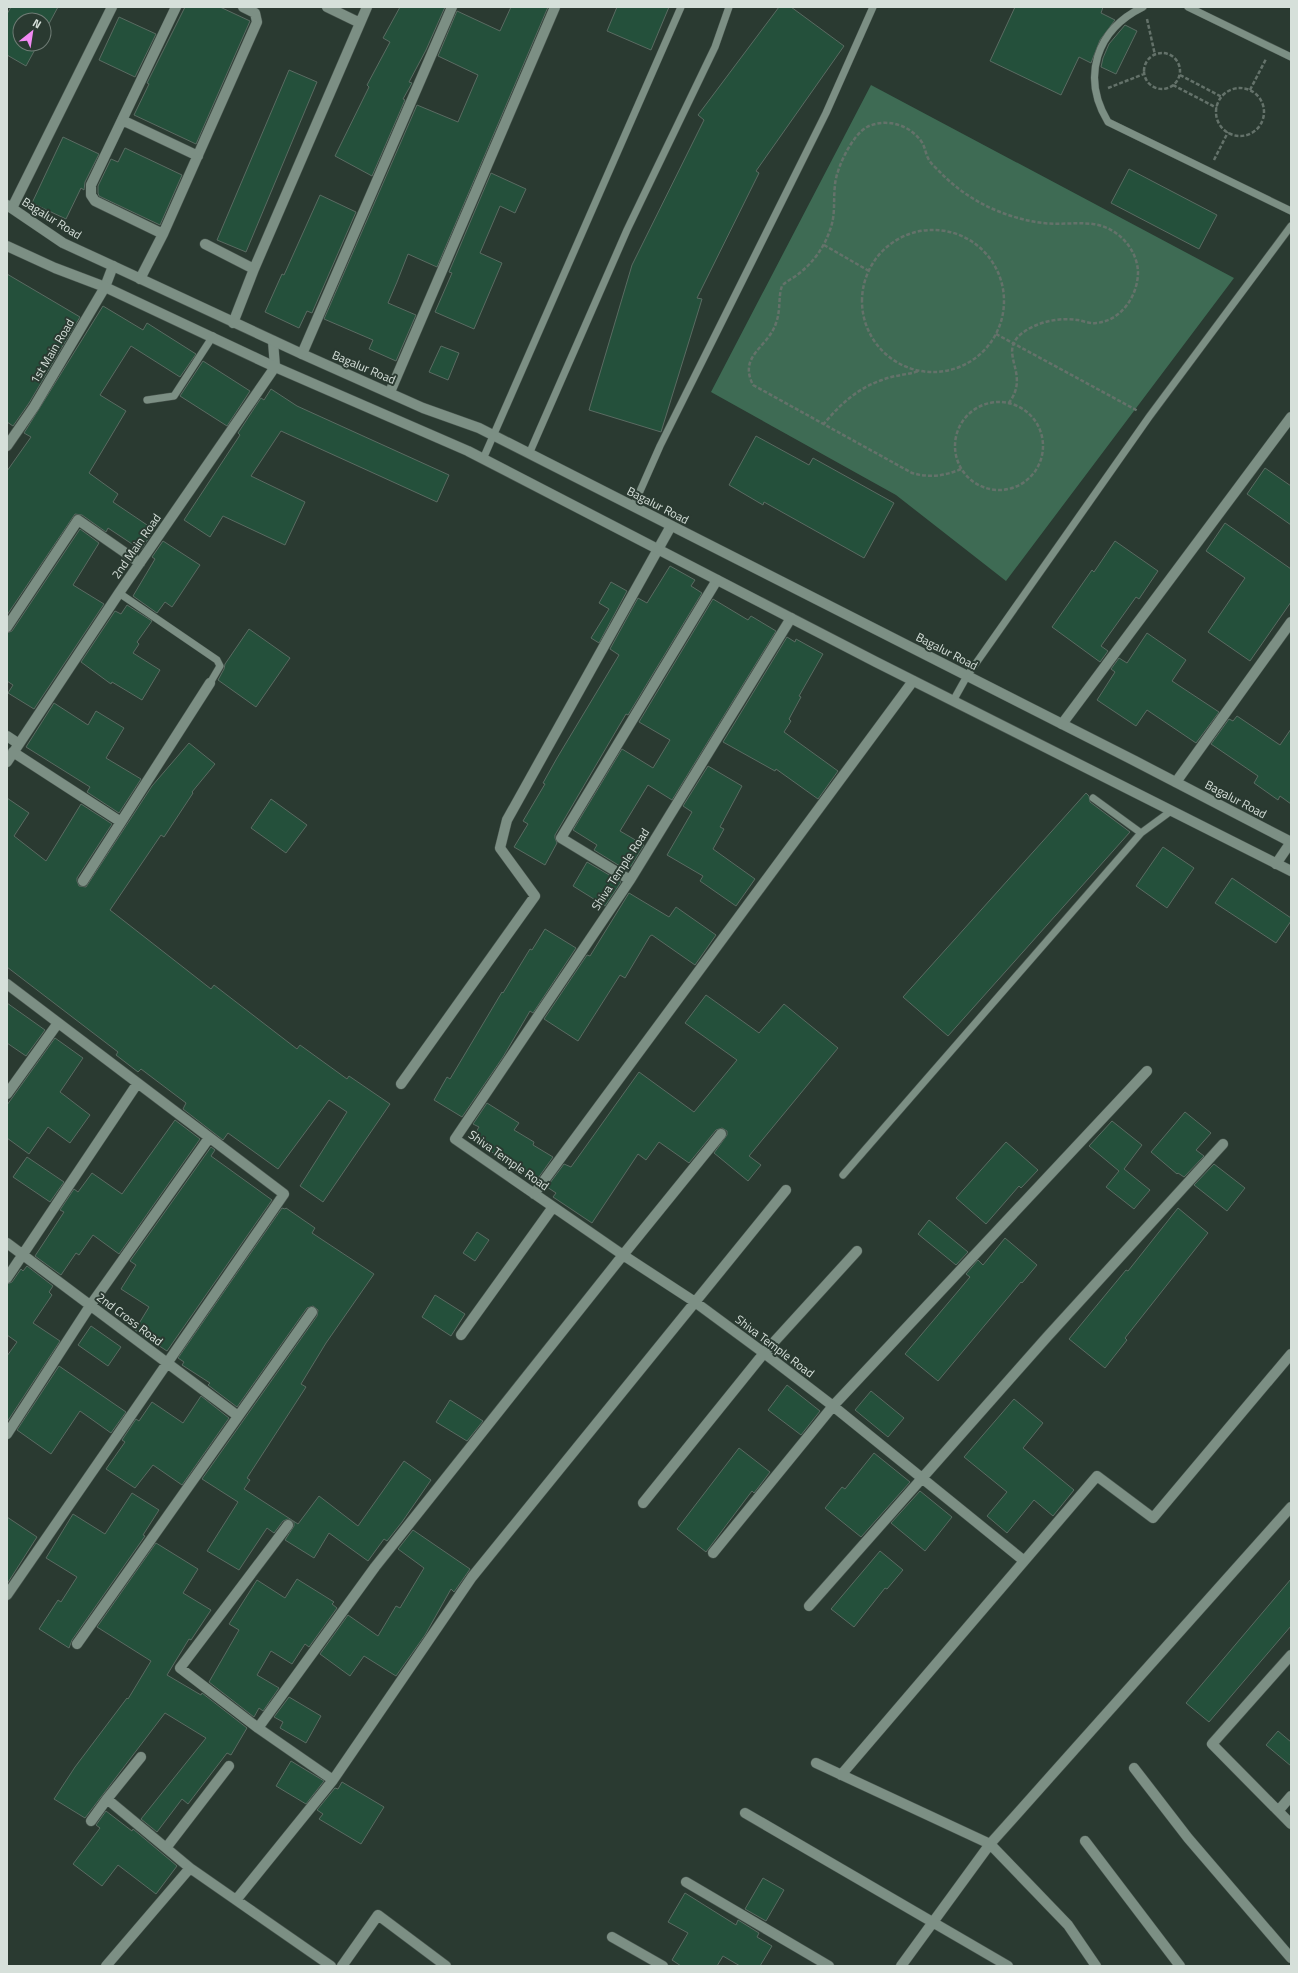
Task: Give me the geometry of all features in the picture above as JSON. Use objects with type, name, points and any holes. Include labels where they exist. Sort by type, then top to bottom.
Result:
[{"type":"street","points":[[10,207],[112,7]]},
{"type":"street","points":[[163,234],[95,201],[91,195],[91,185],[176,7]]},
{"type":"street","points":[[140,279],[163,234],[257,22],[255,13],[243,7]]},
{"type":"street","points":[[327,7],[360,23]]},
{"type":"street","points":[[233,323],[254,268],[367,7]]},
{"type":"street","points":[[302,354],[452,7]]},
{"type":"street","points":[[390,392],[555,7]]},
{"type":"street","points":[[122,120],[198,156]]},
{"type":"street","name":"Bagalur Road","points":[[10,207],[63,243],[273,342],[390,392],[423,408],[479,428],[1176,782],[1291,842]]},
{"type":"street","points":[[206,244],[254,268]]},
{"type":"street","points":[[7,246],[55,268],[105,287],[275,366],[483,459],[912,681],[1291,871]]},
{"type":"street","name":"1st Main Road","points":[[7,446],[34,407],[105,287],[113,266]]},
{"type":"street","points":[[273,342],[275,366]]},
{"type":"street","name":"2nd Main Road","points":[[7,762],[119,592],[275,366]]},
{"type":"street","points":[[1062,724],[1291,417]]},
{"type":"street","points":[[7,627],[78,520],[140,563]]},
{"type":"street","points":[[401,1084],[535,896],[500,848],[507,820],[659,550],[671,526]]},
{"type":"street","points":[[630,880],[561,838],[717,580]]},
{"type":"street","name":"Shiva Temple Road","points":[[791,618],[630,880],[455,1139],[623,1255],[695,1302],[764,1353],[1023,1560]]},
{"type":"street","points":[[1176,782],[1291,622]]},
{"type":"street","points":[[534,1194],[912,681]]},
{"type":"street","points":[[83,881],[210,683]]},
{"type":"street","points":[[7,736],[16,748],[121,822]]},
{"type":"street","points":[[1276,864],[1291,842]]},
{"type":"street","points":[[7,984],[284,1194],[7,1595]]},
{"type":"street","points":[[7,1094],[58,1023]]},
{"type":"street","points":[[713,1553],[832,1406],[1147,1071]]},
{"type":"street","points":[[7,1278],[137,1084]]},
{"type":"street","points":[[258,1728],[375,1567],[623,1255],[722,1134]]},
{"type":"street","points":[[7,1434],[90,1306],[209,1138]]},
{"type":"street","points":[[809,1606],[1047,1337],[1223,1144]]},
{"type":"street","points":[[236,1900],[333,1780],[472,1577],[786,1190]]},
{"type":"street","points":[[461,1335],[553,1207]]},
{"type":"street","name":"2nd Cross Road","points":[[7,1243],[238,1416]]},
{"type":"street","points":[[643,1503],[764,1353],[857,1251]]},
{"type":"street","points":[[77,1644],[312,1312]]},
{"type":"street","points":[[841,1775],[1023,1560],[1097,1476],[1153,1518],[1291,1354]]},
{"type":"street","points":[[901,1966],[990,1844],[1291,1507]]},
{"type":"street","points":[[288,1525],[180,1668],[258,1728],[333,1780]]},
{"type":"street","points":[[1291,1655],[1212,1744],[1291,1824]]},
{"type":"street","points":[[91,1821],[141,1757]]},
{"type":"street","points":[[816,1763],[990,1844],[1068,1926],[1096,1966]]},
{"type":"street","points":[[166,1848],[229,1766]]},
{"type":"street","points":[[1134,1768],[1188,1838],[1291,1958]]},
{"type":"street","points":[[1278,1810],[1291,1796]]},
{"type":"street","points":[[107,1799],[190,1868],[331,1966]]},
{"type":"street","points":[[745,1813],[1008,1966]]},
{"type":"street","points":[[1085,1842],[1180,1966]]},
{"type":"street","points":[[106,1966],[190,1868]]},
{"type":"street","points":[[686,1882],[829,1966]]},
{"type":"street","points":[[342,1966],[378,1915],[446,1966]]},
{"type":"street","points":[[612,1937],[662,1966]]},
{"type":"lane","points":[[483,459],[681,7]]},
{"type":"lane","points":[[529,454],[627,230],[715,47],[729,7]]},
{"type":"lane","points":[[633,507],[660,446],[826,113],[873,7]]},
{"type":"lane","points":[[1188,7],[1291,57]]},
{"type":"lane","points":[[1144,10],[1122,19],[1106,38],[1096,62],[1095,74],[1097,93],[1102,112],[1108,122],[1291,211]]},
{"type":"lane","points":[[953,701],[967,676],[1149,417],[1291,226]]},
{"type":"lane","points":[[147,400],[174,396],[213,336]]},
{"type":"lane","points":[[119,592],[217,660],[220,666],[210,683]]},
{"type":"lane","points":[[1093,798],[1141,833]]},
{"type":"lane","points":[[843,1176],[1141,833],[1171,811]]},
{"type":"path","points":[[1144,10],[1155,55]]},
{"type":"path","points":[[1250,90],[1272,48]]},
{"type":"path","points":[[1163,53],[1171,55],[1176,59],[1179,65],[1180,75],[1176,83],[1164,89],[1151,85],[1144,74],[1145,66],[1149,59],[1155,55],[1163,53]]},
{"type":"path","points":[[1097,93],[1144,74]]},
{"type":"path","points":[[1180,75],[1222,97]]},
{"type":"path","points":[[1173,85],[1217,108]]},
{"type":"path","points":[[1241,88],[1250,90],[1262,102],[1264,110],[1258,127],[1251,133],[1236,135],[1228,132],[1218,122],[1217,108],[1220,99],[1229,91],[1241,88]]},
{"type":"path","points":[[962,469],[942,475],[932,476],[912,473],[753,386],[749,373],[751,359],[776,326],[781,304],[782,286],[808,266],[824,245],[834,216],[835,185],[844,156],[862,130],[878,123],[887,122],[905,127],[914,133],[926,149],[928,159],[940,172],[967,195],[983,204],[1001,212],[1041,223],[1093,224],[1114,231],[1133,252],[1138,272],[1135,292],[1123,310],[1105,321],[1095,324],[1071,319],[1048,321],[1021,334],[1014,343],[1012,357],[1018,384],[1016,391],[1008,404]]},
{"type":"path","points":[[1209,171],[1228,132]]},
{"type":"path","points":[[937,230],[952,233],[965,238],[987,255],[1001,280],[1004,307],[996,334],[979,355],[967,363],[942,371],[920,370],[903,365],[882,349],[868,327],[862,301],[869,270],[884,250],[896,241],[909,235],[922,231],[937,230]]},
{"type":"path","points":[[824,245],[869,270]]},
{"type":"path","points":[[996,334],[1149,417]]},
{"type":"path","points":[[823,425],[843,403],[867,386],[882,380],[920,370]]},
{"type":"path","points":[[986,404],[1008,404],[1019,407],[1029,414],[1037,424],[1043,447],[1041,459],[1036,470],[1029,479],[1019,486],[998,490],[977,484],[962,469],[957,458],[956,437],[967,417],[986,404]]},
{"type":"green space","points":[[871,85],[1234,278],[1006,581],[896,495],[711,392]]},
{"type":"building","points":[[11,7],[58,7],[52,18],[52,12],[12,12],[12,52],[34,52],[26,66],[7,55],[7,14]]},
{"type":"building","points":[[185,7],[220,7],[250,21],[196,144],[134,115],[149,84],[147,83]]},
{"type":"building","points":[[400,7],[445,7],[426,50],[409,82],[412,83],[403,99],[405,100],[372,176],[335,156],[369,87],[367,85],[390,42],[383,38]]},
{"type":"building","points":[[511,7],[548,7],[437,267],[408,254],[388,303],[416,315],[396,361],[369,349],[373,340],[324,319],[417,105],[458,122],[478,75],[438,56],[457,11],[500,31]]},
{"type":"building","points":[[617,7],[669,7],[651,50],[607,31]]},
{"type":"building","points":[[779,7],[791,7],[844,46],[756,171],[759,173],[697,298],[702,299],[661,432],[589,410],[632,265],[704,120],[698,115]]},
{"type":"building","points":[[1015,7],[1103,7],[1101,13],[1115,20],[1100,40],[1091,63],[1079,57],[1061,95],[990,61]]},
{"type":"building","points":[[119,17],[156,34],[135,77],[99,60]]},
{"type":"building","points":[[1125,25],[1137,31],[1116,74],[1101,67],[1109,44]]},
{"type":"building","points":[[289,70],[317,82],[246,252],[217,240]]},
{"type":"building","points":[[63,137],[99,154],[85,182],[84,190],[81,188],[66,219],[32,203]]},
{"type":"building","points":[[125,148],[182,175],[160,225],[99,196],[98,186],[111,159],[118,162]]},
{"type":"building","points":[[1129,169],[1217,215],[1199,249],[1111,203]]},
{"type":"building","points":[[491,173],[526,189],[515,213],[500,206],[480,253],[502,263],[474,329],[435,312],[452,273],[449,272]]},
{"type":"building","points":[[320,195],[356,212],[312,313],[307,311],[299,328],[265,312],[282,274],[284,275]]},
{"type":"building","points":[[7,274],[80,317],[29,403],[13,426],[7,422]]},
{"type":"building","points":[[103,306],[143,330],[147,323],[196,354],[180,377],[131,346],[100,395],[126,411],[89,473],[118,494],[113,502],[153,529],[152,533],[141,550],[108,528],[106,532],[82,515],[75,514],[7,615],[7,471],[31,437],[24,433]]},
{"type":"building","points":[[441,346],[459,353],[448,380],[429,372]]},
{"type":"building","points":[[203,361],[250,391],[227,426],[180,396]]},
{"type":"building","points":[[271,389],[297,406],[449,475],[437,502],[281,431],[251,476],[305,502],[285,545],[223,516],[210,537],[184,520],[240,435],[238,433],[261,398],[264,400]]},
{"type":"building","points":[[756,436],[809,465],[813,458],[894,503],[864,558],[764,502],[763,505],[729,485]]},
{"type":"building","points":[[1265,468],[1291,486],[1291,525],[1247,494]]},
{"type":"building","points":[[1225,523],[1291,569],[1291,602],[1250,661],[1208,632],[1245,578],[1206,551]]},
{"type":"building","points":[[80,529],[99,543],[73,585],[104,604],[34,709],[8,693],[13,685],[7,681],[7,633],[12,631]]},
{"type":"building","points":[[163,541],[200,565],[172,607],[165,602],[157,613],[133,596],[155,559],[152,557]]},
{"type":"building","points":[[1115,541],[1158,571],[1139,599],[1136,597],[1101,646],[1108,651],[1100,662],[1052,627],[1092,570],[1094,572]]},
{"type":"building","points":[[670,566],[695,580],[691,586],[702,593],[628,715],[626,714],[555,835],[557,843],[545,865],[514,847],[528,824],[523,821],[545,784],[543,783],[557,758],[619,655],[610,649],[638,598],[647,603]]},
{"type":"building","points":[[611,582],[627,591],[599,643],[591,638],[609,609],[599,603]]},
{"type":"building","points":[[713,599],[748,620],[751,616],[776,631],[672,800],[648,785],[620,831],[644,845],[628,871],[594,850],[597,845],[573,830],[622,749],[653,768],[670,740],[639,722]]},
{"type":"building","points":[[127,605],[152,621],[137,642],[139,644],[133,653],[160,670],[142,700],[112,682],[111,684],[81,662],[115,611],[121,614]]},
{"type":"building","points":[[249,629],[290,658],[256,707],[218,680],[225,664]]},
{"type":"building","points":[[1147,633],[1186,660],[1172,681],[1219,712],[1196,743],[1147,710],[1136,726],[1097,700],[1115,672],[1111,669],[1119,658],[1127,663]]},
{"type":"building","points":[[787,637],[795,642],[796,639],[823,654],[799,696],[801,697],[789,719],[791,721],[784,732],[838,771],[818,799],[776,769],[775,771],[723,742]]},
{"type":"building","points":[[54,703],[88,725],[96,711],[124,728],[106,758],[141,779],[119,813],[87,792],[90,787],[26,747]]},
{"type":"building","points":[[1237,716],[1280,745],[1291,729],[1291,804],[1280,796],[1278,800],[1254,783],[1258,776],[1211,744],[1229,719],[1233,721]]},
{"type":"building","points":[[189,743],[215,764],[192,792],[193,793],[164,837],[161,835],[110,910],[211,989],[214,985],[297,1049],[300,1045],[347,1079],[349,1076],[390,1104],[323,1202],[300,1186],[347,1112],[329,1100],[278,1169],[228,1133],[223,1140],[183,1109],[186,1103],[141,1069],[138,1072],[116,1055],[118,1052],[7,967],[7,798],[29,813],[14,836],[46,861],[81,804],[112,824],[77,878],[79,886],[86,887],[152,786]]},
{"type":"building","points":[[708,766],[742,786],[720,827],[724,829],[713,849],[755,879],[736,906],[700,881],[703,876],[667,855],[692,812],[683,806]]},
{"type":"building","points":[[1086,793],[1089,796],[1090,802],[1130,832],[948,1036],[903,997]]},
{"type":"building","points":[[271,799],[307,825],[286,853],[251,828]]},
{"type":"building","points":[[1163,847],[1194,868],[1167,908],[1136,886]]},
{"type":"building","points":[[587,862],[621,882],[605,906],[573,886]]},
{"type":"building","points":[[1232,878],[1291,918],[1291,921],[1276,943],[1215,903]]},
{"type":"building","points":[[629,893],[669,917],[676,907],[716,935],[695,965],[652,935],[650,936],[625,978],[620,975],[578,1041],[544,1019],[587,955],[590,956]]},
{"type":"building","points":[[545,929],[576,948],[533,1013],[530,1011],[503,1057],[462,1117],[434,1100],[447,1077],[450,1079],[502,992],[503,993],[530,949],[532,950]]},
{"type":"building","points":[[706,995],[759,1033],[784,1004],[838,1048],[749,1156],[761,1165],[748,1181],[714,1153],[727,1135],[727,1131],[722,1128],[716,1130],[689,1163],[659,1142],[646,1160],[638,1154],[592,1223],[553,1197],[556,1193],[547,1187],[564,1164],[571,1167],[639,1072],[694,1112],[737,1060],[685,1023]]},
{"type":"building","points":[[7,1003],[45,1030],[26,1056],[7,1043]]},
{"type":"building","points":[[55,1038],[83,1058],[60,1092],[90,1115],[70,1143],[48,1127],[29,1154],[7,1138],[7,1105]]},
{"type":"building","points":[[487,1103],[519,1123],[514,1130],[534,1142],[533,1145],[553,1157],[536,1181],[472,1139],[479,1127],[473,1124]]},
{"type":"building","points":[[1185,1112],[1211,1133],[1196,1150],[1204,1156],[1184,1177],[1178,1173],[1177,1174],[1151,1152]]},
{"type":"building","points":[[175,1120],[200,1139],[119,1254],[93,1235],[79,1255],[76,1253],[61,1275],[35,1256],[64,1212],[60,1210],[74,1189],[78,1192],[92,1173],[122,1194]]},
{"type":"building","points":[[1112,1121],[1142,1145],[1124,1169],[1150,1190],[1134,1209],[1106,1187],[1119,1171],[1089,1146]]},
{"type":"building","points":[[1006,1142],[1038,1170],[1021,1188],[1019,1186],[986,1224],[956,1198]]},
{"type":"building","points":[[211,1147],[215,1150],[211,1156],[272,1200],[167,1351],[135,1330],[149,1307],[121,1289],[136,1265],[130,1261]]},
{"type":"building","points":[[27,1157],[64,1182],[50,1202],[13,1177]]},
{"type":"building","points":[[1214,1164],[1245,1188],[1227,1211],[1194,1185]]},
{"type":"building","points":[[282,1208],[286,1208],[315,1228],[312,1233],[374,1274],[326,1343],[301,1384],[306,1387],[247,1478],[250,1480],[244,1489],[298,1524],[319,1496],[358,1526],[404,1461],[431,1480],[402,1522],[387,1541],[384,1539],[368,1561],[329,1533],[314,1558],[285,1540],[294,1526],[294,1522],[288,1519],[283,1521],[274,1533],[267,1528],[239,1570],[207,1551],[238,1502],[202,1479],[317,1316],[318,1310],[313,1306],[307,1308],[237,1407],[208,1385],[210,1383],[182,1365],[184,1362],[178,1358]]},
{"type":"building","points":[[1178,1208],[1208,1233],[1125,1338],[1127,1340],[1105,1368],[1069,1339],[1126,1270],[1128,1271]]},
{"type":"building","points":[[929,1220],[968,1252],[956,1265],[918,1234]]},
{"type":"building","points":[[477,1232],[489,1240],[475,1261],[463,1253]]},
{"type":"building","points":[[1005,1238],[1037,1265],[938,1381],[905,1354],[970,1277],[966,1274],[978,1260],[983,1265]]},
{"type":"building","points":[[27,1266],[53,1286],[49,1292],[52,1295],[33,1323],[60,1341],[7,1422],[7,1356],[17,1342],[7,1335],[7,1284],[12,1282],[21,1269],[23,1271]]},
{"type":"building","points":[[435,1295],[465,1314],[451,1336],[422,1317]]},
{"type":"building","points":[[91,1326],[121,1347],[108,1366],[78,1345]]},
{"type":"building","points":[[59,1366],[126,1412],[111,1433],[80,1411],[51,1454],[17,1430]]},
{"type":"building","points":[[787,1385],[820,1411],[801,1435],[768,1410]]},
{"type":"building","points":[[871,1391],[904,1418],[888,1437],[855,1410]]},
{"type":"building","points":[[201,1396],[229,1418],[182,1485],[153,1465],[135,1488],[106,1469],[125,1442],[122,1440],[136,1419],[139,1421],[152,1402],[183,1423]]},
{"type":"building","points":[[1014,1399],[1043,1423],[1023,1448],[1074,1490],[1053,1516],[1034,1500],[1007,1533],[987,1516],[1007,1492],[964,1457]]},
{"type":"building","points":[[450,1400],[483,1421],[467,1441],[436,1422]]},
{"type":"building","points":[[739,1448],[770,1472],[754,1493],[752,1491],[706,1552],[677,1529]]},
{"type":"building","points":[[874,1453],[910,1482],[861,1537],[825,1508],[842,1487],[845,1489]]},
{"type":"building","points":[[920,1491],[952,1517],[925,1551],[891,1523]]},
{"type":"building","points":[[132,1493],[159,1510],[143,1535],[145,1536],[72,1640],[69,1648],[39,1629],[58,1600],[61,1602],[77,1577],[46,1558],[73,1514],[105,1534]]},
{"type":"building","points":[[7,1517],[37,1537],[7,1584]]},
{"type":"building","points":[[413,1530],[470,1569],[454,1592],[451,1589],[425,1635],[396,1676],[364,1656],[350,1676],[320,1654],[348,1615],[378,1636],[396,1606],[400,1608],[424,1568],[398,1549]]},
{"type":"building","points":[[156,1543],[198,1569],[183,1593],[211,1610],[191,1640],[189,1639],[167,1675],[201,1695],[202,1693],[247,1728],[231,1755],[227,1753],[188,1804],[182,1799],[157,1832],[141,1819],[206,1738],[165,1713],[85,1818],[54,1799],[75,1767],[127,1698],[128,1699],[151,1661],[97,1627]]},
{"type":"building","points":[[880,1551],[903,1570],[887,1589],[885,1588],[854,1627],[831,1609]]},
{"type":"building","points":[[297,1579],[334,1602],[332,1604],[337,1608],[309,1647],[305,1644],[292,1664],[271,1651],[257,1675],[279,1688],[263,1711],[259,1708],[254,1717],[209,1682],[239,1630],[229,1624],[257,1580],[285,1598]]},
{"type":"building","points":[[1291,1579],[1291,1626],[1209,1722],[1186,1703]]},
{"type":"building","points":[[289,1697],[321,1716],[306,1743],[280,1728],[283,1722],[274,1717]]},
{"type":"building","points":[[1278,1731],[1291,1742],[1291,1766],[1266,1745]]},
{"type":"building","points":[[291,1761],[324,1781],[306,1804],[276,1786]]},
{"type":"building","points":[[342,1782],[384,1807],[361,1844],[319,1819],[323,1814],[317,1810],[335,1788],[338,1789]]},
{"type":"building","points":[[106,1811],[132,1831],[133,1829],[177,1866],[156,1894],[118,1865],[102,1886],[73,1864],[100,1828],[96,1825]]},
{"type":"building","points":[[763,1878],[784,1890],[766,1921],[745,1909]]},
{"type":"building","points":[[685,1893],[736,1925],[738,1920],[759,1933],[757,1937],[772,1946],[760,1966],[740,1966],[723,1956],[717,1966],[681,1966],[672,1960],[688,1933],[668,1922]]}]
